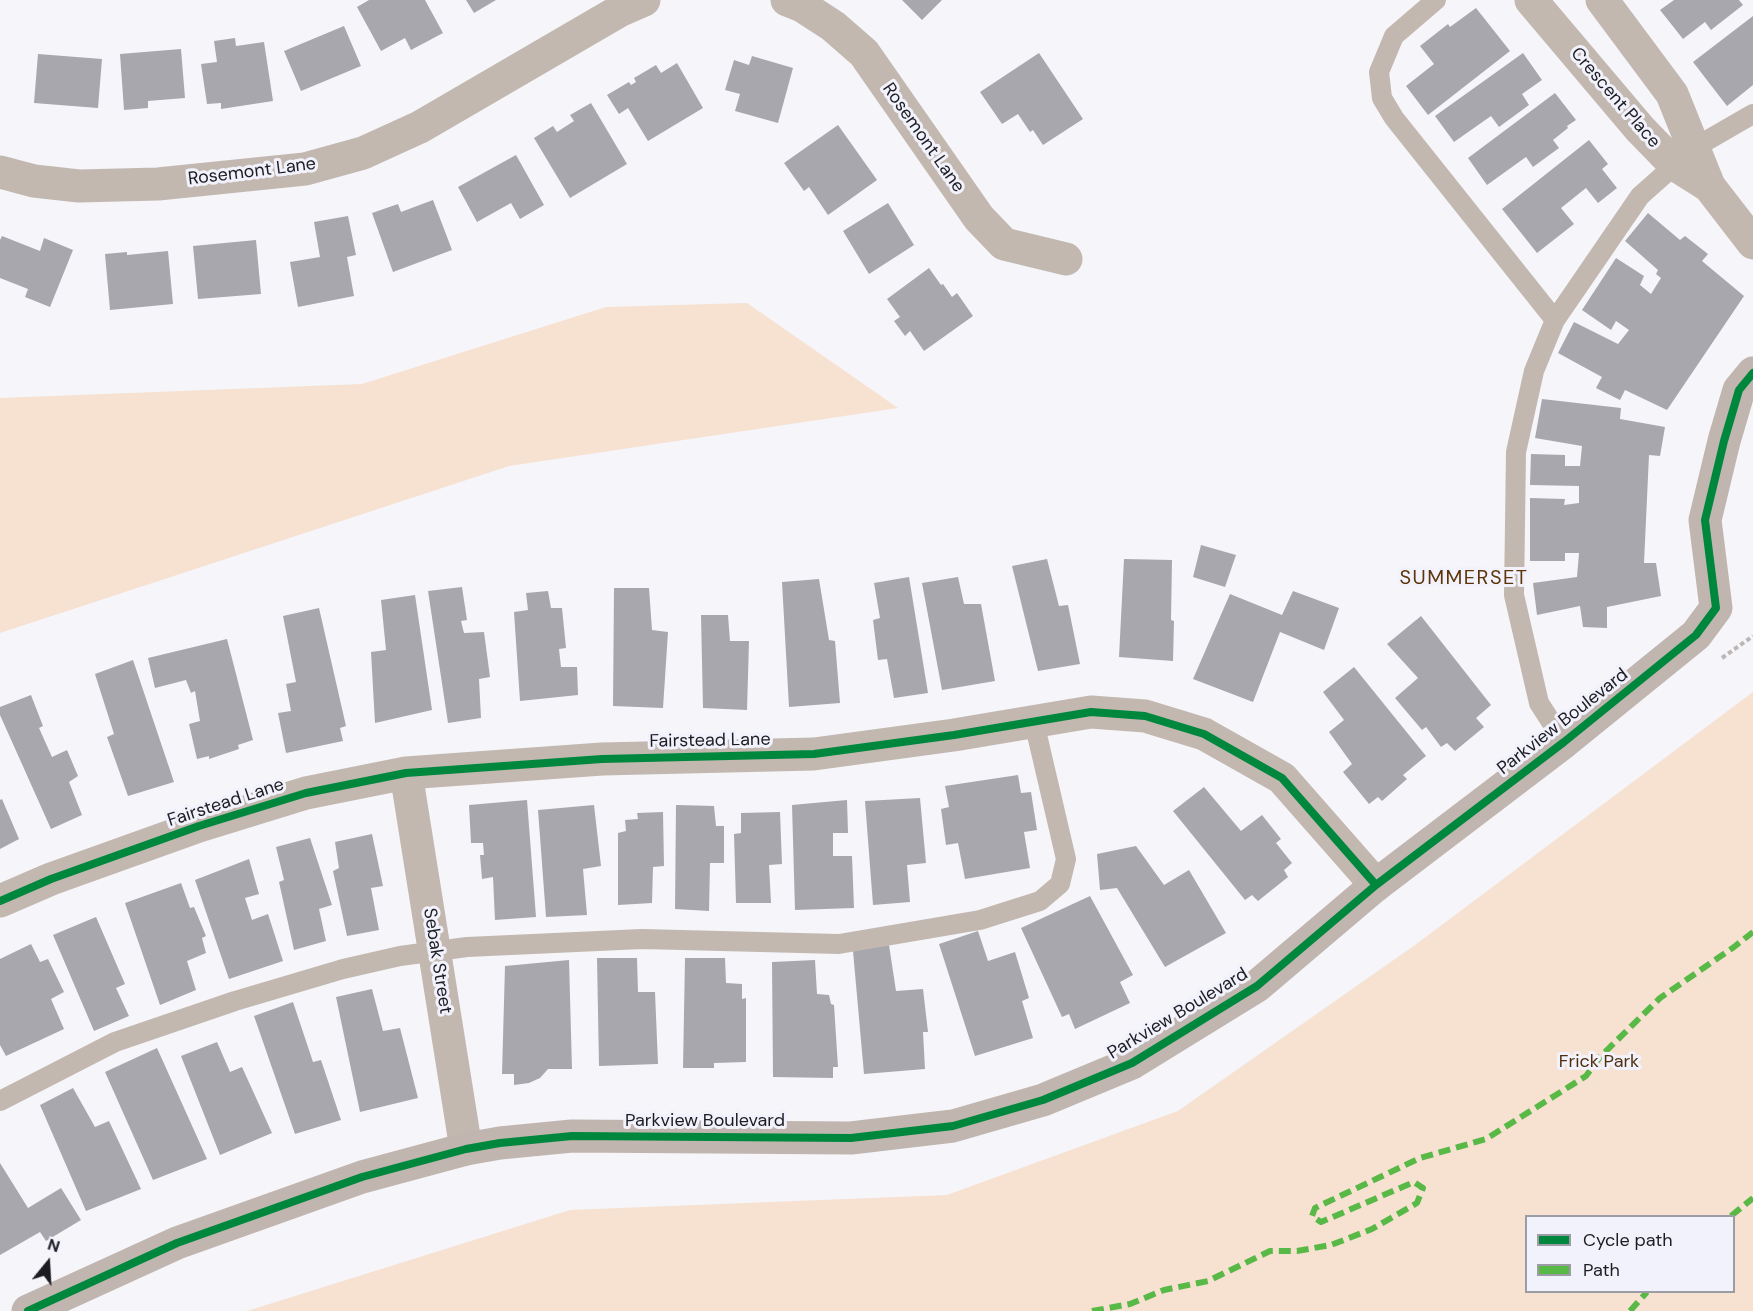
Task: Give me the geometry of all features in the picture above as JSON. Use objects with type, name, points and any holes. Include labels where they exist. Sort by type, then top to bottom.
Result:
[{"type":"street","name":"Rosemont Lane","points":[[0,172],[34,181],[79,186],[158,184],[305,169],[363,153],[420,127],[621,10],[644,0]]},
{"type":"street","name":"Rosemont Lane","points":[[787,0],[802,6],[833,26],[864,53],[979,218],[1004,244],[1065,259]]},
{"type":"street","name":"Crescent Place","points":[[1531,0],[1640,129],[1684,156],[1753,243]]},
{"type":"street","name":"Crescent Place","points":[[1602,0],[1672,93],[1684,156]]},
{"type":"street","name":"Parkview Boulevard","points":[[28,1311],[177,1243],[362,1177],[466,1149],[500,1143],[572,1136],[851,1138],[954,1126],[1032,1103],[1132,1063],[1257,986],[1376,885],[1564,742],[1696,635],[1716,608],[1705,520],[1739,390],[1753,373]]},
{"type":"street","name":"Fairstead Lane","points":[[0,901],[51,879],[199,826],[306,793],[406,773],[602,759],[814,754],[954,735],[1091,712],[1145,716],[1204,734],[1282,778],[1376,885]]},
{"type":"street","name":"Sebak Street","points":[[406,773],[466,1149]]},
{"type":"lane","points":[[1436,0],[1394,36],[1379,72],[1382,98],[1394,118],[1555,320]]},
{"type":"lane","points":[[1564,742],[1539,703],[1514,595],[1516,452],[1534,371],[1555,320],[1640,196],[1684,156],[1753,114]]},
{"type":"lane","points":[[0,1101],[115,1042],[235,1001],[343,969],[400,956],[467,946],[642,939],[839,944],[980,920],[1040,901],[1060,884],[1066,859],[1034,722]]},
{"type":"path","points":[[1718,661],[1753,636]]},
{"type":"green space","points":[[747,303],[898,408],[509,466],[0,633],[0,398],[362,384],[606,307]]},
{"type":"green space","name":"Frick Park","points":[[1753,692],[1753,1311],[247,1311],[570,1210],[947,1195],[1178,1111],[1415,945]]},
{"type":"building","points":[[369,0],[425,0],[443,33],[411,50],[405,38],[381,51],[357,7]]},
{"type":"building","points":[[466,0],[496,0],[474,13]]},
{"type":"building","points":[[902,0],[942,0],[922,20]]},
{"type":"building","points":[[1674,0],[1739,0],[1743,5],[1711,30],[1705,22],[1683,39],[1660,10]]},
{"type":"building","points":[[1476,8],[1510,51],[1428,115],[1406,86],[1434,64],[1420,46],[1448,24],[1450,27]]},
{"type":"building","points":[[1753,16],[1753,85],[1727,106],[1693,62]]},
{"type":"building","points":[[344,26],[361,66],[301,91],[284,51]]},
{"type":"building","points":[[235,38],[236,46],[264,42],[273,101],[221,109],[221,103],[207,104],[201,64],[217,62],[214,41]]},
{"type":"building","points":[[181,49],[185,98],[148,101],[148,108],[124,110],[120,54]]},
{"type":"building","points":[[1039,53],[1083,119],[1043,145],[1033,130],[1030,132],[1018,114],[1002,124],[980,92]]},
{"type":"building","points":[[1523,53],[1542,80],[1522,94],[1529,105],[1499,127],[1491,116],[1454,142],[1435,116]]},
{"type":"building","points":[[38,54],[102,59],[98,108],[34,103]]},
{"type":"building","points":[[752,56],[793,68],[778,123],[735,111],[740,94],[725,90],[734,60],[749,65]]},
{"type":"building","points":[[677,63],[703,108],[648,141],[628,108],[619,114],[607,95],[629,82],[631,85],[636,82],[634,78],[656,65],[661,73]]},
{"type":"building","points":[[1555,93],[1576,120],[1553,140],[1559,148],[1533,167],[1526,157],[1487,185],[1468,158]]},
{"type":"building","points":[[591,103],[627,164],[570,198],[534,138],[553,126],[557,132],[574,121],[570,115]]},
{"type":"building","points":[[838,125],[877,180],[828,215],[809,187],[804,191],[784,163]]},
{"type":"building","points":[[1589,140],[1608,164],[1602,169],[1617,188],[1598,203],[1586,188],[1561,208],[1574,224],[1537,253],[1502,209]]},
{"type":"building","points":[[516,155],[544,205],[520,219],[511,203],[477,222],[458,187]]},
{"type":"building","points":[[433,200],[452,250],[393,272],[372,213],[398,204],[401,212]]},
{"type":"building","points":[[888,203],[914,245],[869,274],[843,231]]},
{"type":"building","points":[[1648,213],[1680,240],[1685,236],[1708,254],[1702,261],[1744,296],[1667,410],[1625,390],[1620,400],[1596,388],[1602,377],[1558,353],[1574,322],[1618,344],[1629,330],[1616,321],[1611,330],[1582,310],[1616,258],[1644,276],[1640,285],[1651,294],[1661,278],[1656,274],[1658,270],[1625,241]]},
{"type":"building","points":[[348,216],[356,255],[347,257],[354,296],[298,307],[290,262],[320,257],[314,222]]},
{"type":"building","points":[[2,236],[40,251],[44,238],[73,250],[50,307],[25,297],[28,289],[0,278],[0,240]]},
{"type":"building","points":[[256,240],[261,294],[198,299],[193,246]]},
{"type":"building","points":[[168,251],[173,304],[110,310],[105,254],[127,252],[127,255]]},
{"type":"building","points":[[929,268],[952,297],[957,293],[973,316],[924,351],[910,331],[905,336],[894,321],[900,317],[887,299]]},
{"type":"building","points":[[1542,399],[1621,408],[1620,419],[1665,427],[1660,456],[1649,455],[1644,563],[1656,563],[1661,596],[1607,607],[1607,628],[1583,627],[1580,606],[1537,615],[1533,583],[1577,577],[1579,553],[1565,553],[1565,561],[1530,561],[1530,498],[1565,499],[1564,505],[1579,503],[1579,486],[1530,485],[1531,454],[1565,455],[1565,466],[1580,466],[1582,446],[1535,438]]},
{"type":"building","points":[[1201,545],[1236,555],[1225,587],[1193,577]]},
{"type":"building","points":[[1047,559],[1059,606],[1068,605],[1080,664],[1038,671],[1012,566]]},
{"type":"building","points":[[1124,559],[1172,560],[1173,661],[1119,657]]},
{"type":"building","points":[[909,577],[928,693],[894,698],[887,659],[878,660],[873,620],[880,618],[874,583]]},
{"type":"building","points":[[958,577],[964,604],[981,604],[995,681],[942,690],[922,583]]},
{"type":"building","points":[[819,579],[829,640],[835,641],[840,703],[789,707],[782,582]]},
{"type":"building","points":[[462,587],[467,620],[461,621],[464,633],[484,632],[490,677],[479,679],[481,718],[448,723],[428,591]]},
{"type":"building","points":[[614,588],[649,588],[652,630],[668,632],[663,708],[613,706]]},
{"type":"building","points":[[548,591],[551,608],[562,608],[566,648],[559,649],[561,667],[577,667],[578,695],[520,701],[514,612],[528,610],[526,593]]},
{"type":"building","points":[[1293,591],[1339,608],[1324,650],[1280,632],[1253,702],[1193,679],[1230,594],[1282,615]]},
{"type":"building","points":[[415,595],[432,710],[375,723],[371,652],[386,650],[381,600]]},
{"type":"building","points":[[319,608],[346,726],[340,728],[343,741],[286,753],[278,713],[291,711],[286,684],[296,682],[283,616]]},
{"type":"building","points":[[701,615],[728,615],[730,641],[749,641],[747,710],[703,708]]},
{"type":"building","points":[[1421,616],[1491,705],[1476,718],[1484,727],[1455,751],[1447,743],[1441,747],[1426,727],[1422,730],[1395,698],[1418,678],[1387,644]]},
{"type":"building","points":[[227,639],[253,740],[238,745],[239,749],[209,759],[209,756],[197,759],[189,724],[200,721],[195,691],[191,693],[186,680],[155,688],[148,658]]},
{"type":"building","points":[[133,660],[174,782],[128,796],[107,737],[114,734],[95,674]]},
{"type":"building","points":[[1354,667],[1426,756],[1403,775],[1407,779],[1382,801],[1378,797],[1369,804],[1343,772],[1352,764],[1329,732],[1344,720],[1323,692]]},
{"type":"building","points":[[31,695],[43,726],[39,728],[52,757],[67,750],[78,776],[69,782],[82,815],[51,829],[0,715],[0,707]]},
{"type":"building","points":[[1018,775],[1021,793],[1031,792],[1037,830],[1024,832],[1030,868],[965,879],[958,843],[946,845],[941,809],[949,807],[945,786]]},
{"type":"building","points":[[1204,787],[1241,831],[1262,815],[1281,839],[1276,843],[1292,863],[1284,870],[1288,877],[1258,901],[1252,895],[1245,900],[1173,811]]},
{"type":"building","points":[[920,798],[926,863],[907,865],[910,902],[873,905],[865,801]]},
{"type":"building","points":[[2,799],[19,839],[0,849],[0,800]]},
{"type":"building","points":[[527,800],[536,917],[495,920],[493,877],[482,879],[480,855],[484,855],[483,843],[471,843],[469,805]]},
{"type":"building","points":[[847,800],[848,833],[833,833],[833,856],[852,856],[854,908],[795,910],[792,805]]},
{"type":"building","points":[[594,805],[601,866],[583,869],[587,915],[546,917],[538,810]]},
{"type":"building","points":[[676,805],[714,806],[716,826],[724,826],[724,863],[710,863],[709,911],[675,909]]},
{"type":"building","points":[[663,812],[664,866],[653,867],[652,903],[618,905],[618,833],[626,831],[625,820],[638,819],[637,813]]},
{"type":"building","points":[[780,812],[782,864],[769,865],[771,903],[736,903],[734,834],[741,833],[741,813]]},
{"type":"building","points":[[372,834],[383,886],[371,888],[379,930],[347,936],[333,871],[339,868],[335,842]]},
{"type":"building","points":[[310,838],[332,905],[319,909],[326,941],[294,950],[279,882],[284,880],[276,847]]},
{"type":"building","points":[[1136,846],[1164,885],[1189,870],[1226,933],[1165,967],[1117,888],[1100,890],[1097,854]]},
{"type":"building","points":[[249,859],[259,894],[245,898],[252,920],[268,914],[283,961],[229,979],[195,880]]},
{"type":"building","points":[[181,883],[190,908],[194,907],[206,936],[202,938],[206,953],[187,961],[196,990],[160,1005],[125,903]]},
{"type":"building","points":[[1090,896],[1133,975],[1120,982],[1130,1003],[1075,1029],[1069,1014],[1062,1017],[1021,928]]},
{"type":"building","points":[[96,917],[125,984],[116,988],[129,1016],[94,1031],[53,935]]},
{"type":"building","points":[[978,931],[988,961],[1015,952],[1029,998],[1022,1001],[1033,1038],[975,1056],[939,944]]},
{"type":"building","points":[[31,944],[40,962],[48,959],[64,992],[51,999],[64,1029],[6,1056],[0,1045],[0,959]]},
{"type":"building","points":[[889,945],[896,991],[923,989],[928,1032],[923,1032],[925,1069],[864,1074],[853,951]]},
{"type":"building","points":[[597,958],[637,958],[638,992],[655,992],[658,1064],[599,1066]]},
{"type":"building","points":[[685,958],[725,958],[726,983],[742,984],[742,999],[746,998],[746,1062],[714,1063],[714,1068],[683,1068]]},
{"type":"building","points":[[569,960],[572,1069],[548,1069],[540,1078],[529,1083],[514,1085],[514,1074],[502,1074],[505,966]]},
{"type":"building","points":[[815,960],[817,994],[829,995],[831,1004],[834,1005],[838,1067],[833,1067],[833,1078],[773,1077],[772,962]]},
{"type":"building","points":[[372,989],[383,1031],[400,1028],[418,1098],[360,1112],[336,997]]},
{"type":"building","points":[[293,1002],[313,1062],[321,1060],[341,1120],[295,1134],[254,1016]]},
{"type":"building","points":[[217,1042],[230,1072],[242,1067],[272,1133],[220,1155],[181,1056]]},
{"type":"building","points":[[157,1048],[207,1159],[153,1180],[105,1072]]},
{"type":"building","points":[[73,1088],[95,1127],[109,1121],[141,1189],[86,1211],[40,1105]]},
{"type":"building","points":[[0,1163],[28,1208],[61,1188],[81,1220],[46,1241],[40,1232],[0,1255]]},
{"type":"marked path","points":[[1092,1311],[1130,1304],[1164,1290],[1208,1281],[1270,1251],[1297,1251],[1331,1245],[1372,1229],[1417,1203],[1423,1188],[1414,1182],[1321,1222],[1312,1216],[1315,1208],[1420,1158],[1486,1139],[1586,1076],[1600,1057],[1660,998],[1753,932]]},
{"type":"marked path","points":[[1732,1215],[1753,1198]]},
{"type":"marked path","points":[[1630,1311],[1646,1293]]},
{"type":"cycle path","points":[[28,1311],[177,1243],[362,1177],[466,1149],[500,1143],[572,1136],[851,1138],[953,1126],[1043,1100],[1132,1063],[1257,986],[1376,885],[1564,742],[1696,635],[1716,608],[1705,520],[1739,390],[1753,373]]},
{"type":"cycle path","points":[[0,901],[51,879],[199,826],[306,793],[406,773],[602,759],[814,754],[954,735],[1091,712],[1145,716],[1204,734],[1282,778],[1376,885]]},
{"type":"district","name":"SUMMERSET","points":[[1464,579]]}]
